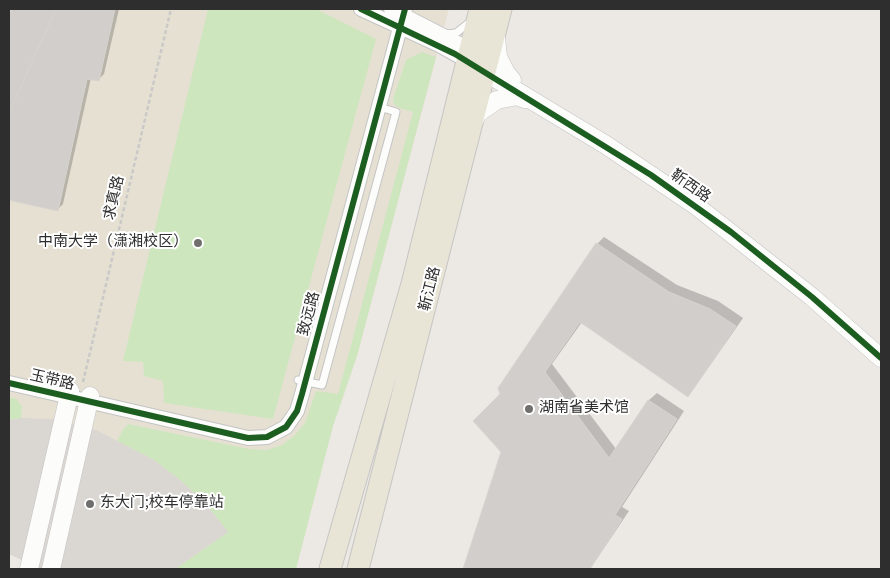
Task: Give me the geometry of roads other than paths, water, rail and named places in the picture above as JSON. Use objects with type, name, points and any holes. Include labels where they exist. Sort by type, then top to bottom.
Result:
[{"type":"main road","points":[[330,569],[407,303],[480,9]]},
{"type":"main road","name":"靳江路","points":[[358,569],[499,16]]},
{"type":"street","points":[[361,9],[399,15],[468,55]]},
{"type":"street","name":"致远路","points":[[79,396],[248,438],[274,435],[286,427],[292,420],[399,15]]},
{"type":"street","points":[[499,16],[496,50],[503,68],[512,80]]},
{"type":"street","name":"靳西路","points":[[468,55],[529,100],[651,175],[724,226],[812,297],[881,358]]},
{"type":"street","name":"靳西路","points":[[486,67],[512,80],[591,127],[710,207],[813,287],[881,347]]},
{"type":"street","points":[[469,134],[478,113],[497,100],[517,96],[529,100]]},
{"type":"street","points":[[9,377],[79,396]]},
{"type":"street","name":"玉带路","points":[[9,384],[79,396]]},
{"type":"street","points":[[29,569],[79,396]]},
{"type":"street","points":[[51,569],[79,396]]},
{"type":"lane","points":[[458,94],[458,69],[440,39],[464,28],[480,9]]},
{"type":"place","name":"中南大学（潇湘校区）","points":[[198,243]]},
{"type":"place","name":"湖南省美术馆","points":[[529,409]]},
{"type":"place","name":"东大门;校车停靠站","points":[[90,504]]}]
